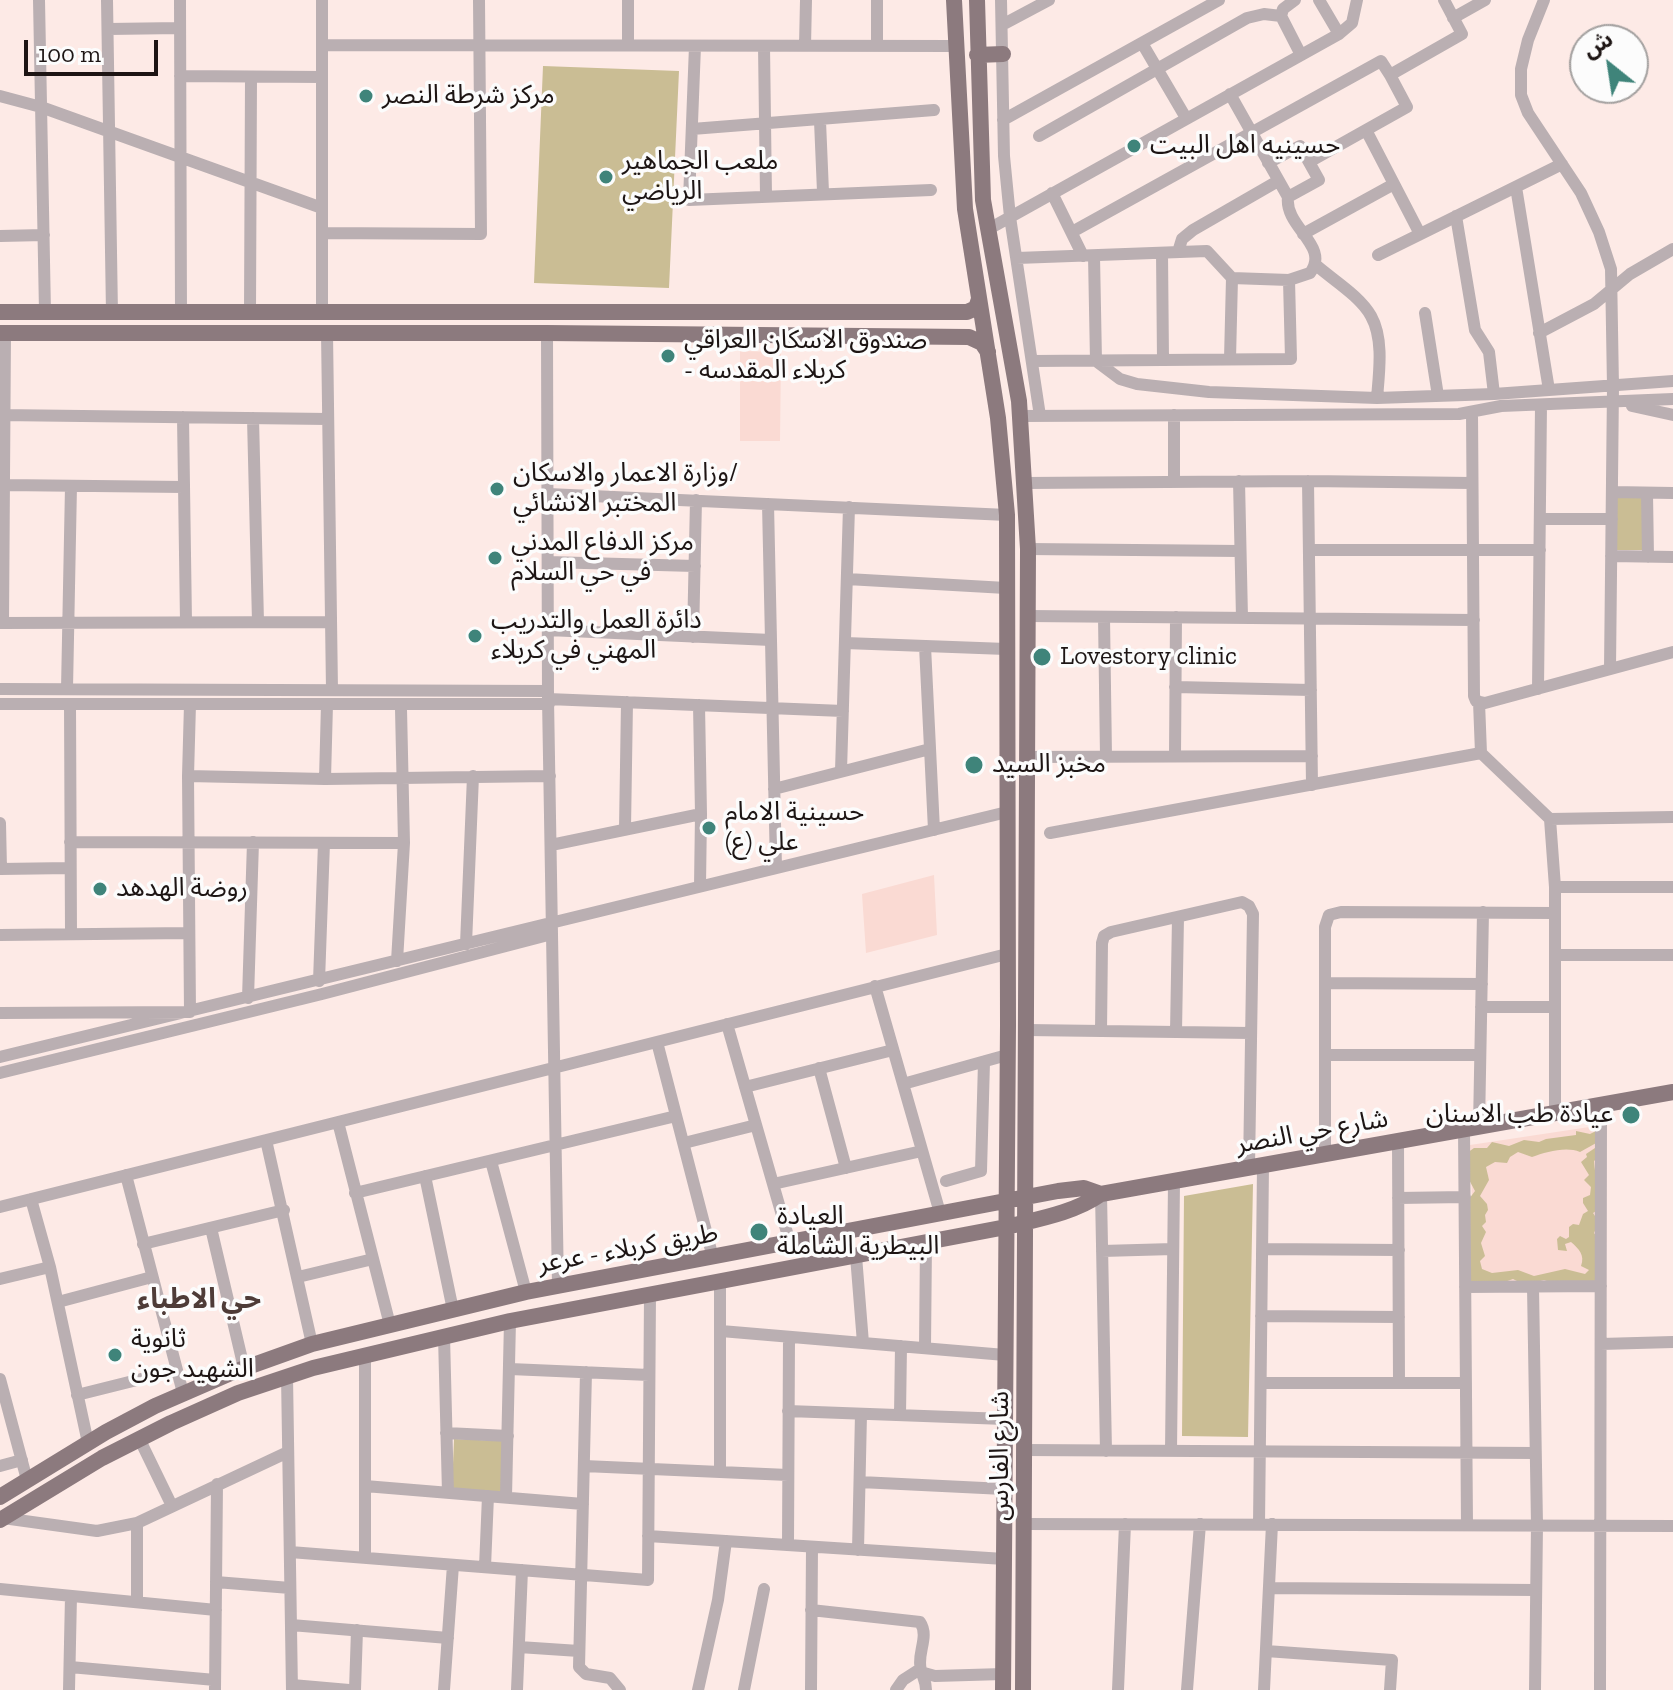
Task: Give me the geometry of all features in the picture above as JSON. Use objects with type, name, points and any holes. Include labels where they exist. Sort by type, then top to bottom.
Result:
[{"type":"main road","name":"شارع الفارس","points":[[954,0],[965,209],[998,418],[1007,515],[1003,1682]]},
{"type":"main road","name":"شارع الفارس","points":[[977,0],[983,200],[1021,416],[1028,549],[1023,1690]]},
{"type":"main road","points":[[977,55],[1003,54]]},
{"type":"main road","points":[[0,312],[967,312],[976,308],[979,299]]},
{"type":"main road","points":[[48,312],[54,323],[49,333]]},
{"type":"main road","points":[[924,337],[932,325],[926,312]]},
{"type":"main road","points":[[77,333],[73,322],[79,313]]},
{"type":"main road","points":[[451,333],[456,323],[453,313]]},
{"type":"main road","points":[[480,313],[476,321],[481,333]]},
{"type":"main road","points":[[2,333],[924,337],[977,339],[988,352]]},
{"type":"main road","name":"شارع حي النصر","points":[[1101,1194],[1673,1092]]},
{"type":"main road","points":[[1007,1126],[1014,1136],[1023,1135],[1027,1128]]},
{"type":"main road","points":[[976,1207],[998,1192],[1006,1170]]},
{"type":"main road","name":"طريق كربلاء - عرعر","points":[[0,1497],[88,1443],[189,1390],[312,1344],[526,1292],[940,1213],[1084,1188],[1101,1194]]},
{"type":"main road","name":"طريق كربلاء - عرعر","points":[[1,1519],[139,1438],[238,1393],[287,1376],[365,1354],[510,1321],[1006,1227],[1087,1204],[1101,1194]]},
{"type":"main road","points":[[984,1231],[998,1237],[1006,1258],[1017,1255],[1023,1258],[1026,1266]]},
{"type":"main road","points":[[238,1371],[230,1385],[238,1393]]},
{"type":"main road","points":[[189,1390],[204,1396],[203,1409]]},
{"type":"street","points":[[39,0],[48,312]]},
{"type":"street","points":[[107,0],[112,313]]},
{"type":"street","points":[[180,0],[181,313]]},
{"type":"street","points":[[322,0],[322,312]]},
{"type":"street","points":[[322,233],[481,234],[479,0]]},
{"type":"street","points":[[628,0],[628,45]]},
{"type":"street","points":[[805,46],[806,0]]},
{"type":"street","points":[[877,0],[877,46]]},
{"type":"street","points":[[1001,0],[1003,120],[1010,217],[1040,416]]},
{"type":"street","points":[[1002,25],[1049,0]]},
{"type":"street","points":[[1003,120],[1219,0]]},
{"type":"street","points":[[1295,0],[1283,9],[1281,16],[1301,55]]},
{"type":"street","points":[[1319,0],[1339,34]]},
{"type":"street","points":[[987,230],[1339,34],[1352,23],[1357,0]]},
{"type":"street","points":[[1390,75],[1462,34],[1444,0]]},
{"type":"street","points":[[1453,18],[1485,0]]},
{"type":"street","points":[[1544,0],[1528,40],[1521,69],[1521,95],[1528,113],[1581,193],[1599,232],[1611,269],[1610,669]]},
{"type":"street","points":[[1039,136],[1247,18],[1264,14],[1281,16]]},
{"type":"street","points":[[108,29],[180,28]]},
{"type":"street","points":[[1142,43],[1186,118]]},
{"type":"street","points":[[322,45],[955,46]]},
{"type":"street","points":[[695,46],[689,200],[823,192],[931,190]]},
{"type":"street","points":[[764,46],[766,196]]},
{"type":"street","points":[[1072,232],[1381,61],[1407,107],[1309,162]]},
{"type":"street","points":[[180,76],[322,77]]},
{"type":"street","points":[[250,313],[251,77]]},
{"type":"street","points":[[1230,94],[1288,197],[1292,219],[1315,250],[1316,265],[1310,273],[1289,280],[1232,278]]},
{"type":"street","points":[[0,96],[41,107],[322,208]]},
{"type":"street","points":[[692,129],[934,110]]},
{"type":"street","points":[[820,121],[823,192]]},
{"type":"street","points":[[1366,130],[1420,234]]},
{"type":"street","points":[[1268,163],[1300,146],[1319,180],[1288,197]]},
{"type":"street","points":[[1378,255],[1562,164]]},
{"type":"street","points":[[1178,252],[1182,239],[1193,230],[1278,181]]},
{"type":"street","points":[[1303,234],[1394,184]]},
{"type":"street","points":[[1516,187],[1549,390]]},
{"type":"street","points":[[1052,193],[1072,232],[1089,256],[1096,361],[1120,379],[1137,384],[1209,392],[1377,398],[1494,394],[1673,381]]},
{"type":"street","points":[[1456,216],[1475,330],[1489,352],[1494,394]]},
{"type":"street","points":[[0,236],[44,235]]},
{"type":"street","points":[[1539,333],[1612,292],[1630,274],[1673,249]]},
{"type":"street","points":[[1017,258],[1207,251],[1232,278],[1230,359]]},
{"type":"street","points":[[1162,253],[1163,360]]},
{"type":"street","points":[[1316,265],[1372,317],[1378,338],[1377,398]]},
{"type":"street","points":[[1033,361],[1291,359],[1289,280]]},
{"type":"street","points":[[1425,313],[1438,396]]},
{"type":"street","points":[[2,333],[4,485],[1,623],[331,622]]},
{"type":"street","points":[[327,333],[332,690]]},
{"type":"street","points":[[547,333],[548,698],[558,1286]]},
{"type":"street","points":[[1021,416],[1472,413],[1501,406],[1673,399]]},
{"type":"street","points":[[1613,402],[1673,415]]},
{"type":"street","points":[[1538,689],[1541,405]]},
{"type":"street","points":[[1472,413],[1474,696],[1479,702],[1481,753],[1550,819],[1555,887],[1555,1113]]},
{"type":"street","points":[[2,415],[328,419]]},
{"type":"street","points":[[1174,415],[1174,481]]},
{"type":"street","points":[[183,417],[186,622]]},
{"type":"street","points":[[253,418],[258,622]]},
{"type":"street","points":[[1239,481],[1242,618]]},
{"type":"street","points":[[1308,481],[1312,785]]},
{"type":"street","points":[[1026,483],[1472,483]]},
{"type":"street","points":[[4,485],[184,487]]},
{"type":"street","points":[[67,689],[71,486]]},
{"type":"street","points":[[1612,492],[1673,493]]},
{"type":"street","points":[[1647,493],[1648,557]]},
{"type":"street","points":[[548,494],[1007,515]]},
{"type":"street","points":[[693,637],[696,500]]},
{"type":"street","points":[[768,504],[776,868]]},
{"type":"street","points":[[841,771],[849,507]]},
{"type":"street","points":[[1540,519],[1612,519]]},
{"type":"street","points":[[1028,549],[1240,551]]},
{"type":"street","points":[[1309,550],[1540,550]]},
{"type":"street","points":[[1611,556],[1673,557]]},
{"type":"street","points":[[548,562],[695,566]]},
{"type":"street","points":[[847,579],[1006,588]]},
{"type":"street","points":[[1028,616],[1474,620]]},
{"type":"street","points":[[1104,617],[1106,757]]},
{"type":"street","points":[[1175,756],[1176,617]]},
{"type":"street","points":[[548,630],[771,640]]},
{"type":"street","points":[[1479,702],[1485,703],[1673,652],[1673,639]]},
{"type":"street","points":[[845,643],[1006,649]]},
{"type":"street","points":[[925,646],[934,830]]},
{"type":"street","points":[[1175,687],[1311,690]]},
{"type":"street","points":[[0,689],[332,690],[531,698]]},
{"type":"street","points":[[255,704],[256,690]]},
{"type":"street","points":[[0,704],[327,704],[548,698],[843,711]]},
{"type":"street","points":[[625,829],[627,702]]},
{"type":"street","points":[[70,704],[71,934]]},
{"type":"street","points":[[190,704],[190,1012]]},
{"type":"street","points":[[325,779],[327,704]]},
{"type":"street","points":[[699,705],[700,886]]},
{"type":"street","points":[[397,961],[404,843],[401,709]]},
{"type":"street","points":[[774,789],[930,749]]},
{"type":"street","points":[[1050,833],[1481,753]]},
{"type":"street","points":[[1028,757],[1312,756]]},
{"type":"street","points":[[188,776],[325,779],[550,776]]},
{"type":"street","points":[[466,944],[473,776]]},
{"type":"street","points":[[0,1073],[322,994],[700,886],[1007,812]]},
{"type":"street","points":[[551,845],[701,814]]},
{"type":"street","points":[[1550,819],[1673,817]]},
{"type":"street","points":[[0,823],[1,869],[70,868]]},
{"type":"street","points":[[70,842],[404,843]]},
{"type":"street","points":[[248,998],[253,842]]},
{"type":"street","points":[[319,981],[324,843]]},
{"type":"street","points":[[1555,887],[1673,887]]},
{"type":"street","points":[[1101,1031],[1104,936],[1242,902],[1249,906],[1253,914],[1251,1033],[1262,1249],[1260,1452],[1269,1588],[1264,1690]]},
{"type":"street","points":[[1467,1525],[1465,1197],[1480,1055],[1483,912]]},
{"type":"street","points":[[1325,1154],[1325,927],[1329,915],[1555,913]]},
{"type":"street","points":[[1176,1032],[1178,917]]},
{"type":"street","points":[[0,1057],[466,944],[552,928]]},
{"type":"street","points":[[0,935],[189,933]]},
{"type":"street","points":[[0,1207],[1007,954]]},
{"type":"street","points":[[1555,955],[1673,955]]},
{"type":"street","points":[[1325,983],[1482,984]]},
{"type":"street","points":[[875,986],[940,1213]]},
{"type":"street","points":[[1481,1007],[1555,1007]]},
{"type":"street","points":[[0,1013],[190,1012]]},
{"type":"street","points":[[727,1024],[790,1243]]},
{"type":"street","points":[[1027,1030],[1251,1033]]},
{"type":"street","points":[[657,1042],[713,1258]]},
{"type":"street","points":[[745,1087],[893,1050]]},
{"type":"street","points":[[903,1084],[1007,1055]]},
{"type":"street","points":[[1325,1055],[1480,1055]]},
{"type":"street","points":[[946,1181],[981,1171],[984,1062]]},
{"type":"street","points":[[819,1068],[846,1168]]},
{"type":"street","points":[[1600,1690],[1601,1105]]},
{"type":"street","points":[[355,1193],[676,1116]]},
{"type":"street","points":[[338,1122],[390,1325]]},
{"type":"street","points":[[684,1143],[756,1125]]},
{"type":"street","points":[[266,1140],[312,1344]]},
{"type":"street","points":[[1398,1141],[1399,1383]]},
{"type":"street","points":[[773,1184],[922,1151]]},
{"type":"street","points":[[491,1161],[526,1292]]},
{"type":"street","points":[[126,1175],[177,1370],[189,1390]]},
{"type":"street","points":[[425,1176],[453,1310]]},
{"type":"street","points":[[1171,1451],[1174,1182]]},
{"type":"street","points":[[1101,1194],[1106,1451]]},
{"type":"street","points":[[1398,1198],[1465,1197]]},
{"type":"street","points":[[31,1199],[50,1267],[88,1443]]},
{"type":"street","points":[[143,1244],[284,1210]]},
{"type":"street","points":[[211,1228],[238,1371]]},
{"type":"street","points":[[925,1348],[926,1242]]},
{"type":"street","points":[[1102,1251],[1173,1249]]},
{"type":"street","points":[[1262,1249],[1399,1250]]},
{"type":"street","points":[[856,1256],[863,1343]]},
{"type":"street","points":[[298,1277],[373,1259]]},
{"type":"street","points":[[0,1279],[50,1267]]},
{"type":"street","points":[[58,1302],[152,1277]]},
{"type":"street","points":[[720,1282],[720,1472]]},
{"type":"street","points":[[1465,1287],[1601,1286]]},
{"type":"street","points":[[1533,1287],[1537,1525],[1535,1690]]},
{"type":"street","points":[[290,1552],[648,1580],[650,1294]]},
{"type":"street","points":[[1261,1316],[1399,1317]]},
{"type":"street","points":[[506,1497],[510,1321]]},
{"type":"street","points":[[721,1331],[1005,1355]]},
{"type":"street","points":[[444,1336],[448,1493]]},
{"type":"street","points":[[788,1545],[789,1337]]},
{"type":"street","points":[[1601,1344],[1673,1342]]},
{"type":"street","points":[[900,1415],[901,1346]]},
{"type":"street","points":[[365,1354],[365,1558]]},
{"type":"street","points":[[510,1369],[649,1375]]},
{"type":"street","points":[[77,1395],[177,1370]]},
{"type":"street","points":[[586,1372],[580,1575],[581,1671],[610,1678],[620,1690]]},
{"type":"street","points":[[287,1376],[292,1688],[349,1690]]},
{"type":"street","points":[[0,1379],[27,1480]]},
{"type":"street","points":[[1261,1383],[1466,1383]]},
{"type":"street","points":[[788,1411],[1005,1419]]},
{"type":"street","points":[[858,1550],[861,1414]]},
{"type":"street","points":[[446,1433],[508,1436]]},
{"type":"street","points":[[139,1438],[172,1506]]},
{"type":"street","points":[[1025,1450],[1535,1453]]},
{"type":"street","points":[[1,1519],[97,1531],[137,1523],[288,1452]]},
{"type":"street","points":[[0,1466],[22,1460]]},
{"type":"street","points":[[584,1466],[788,1475]]},
{"type":"street","points":[[860,1482],[1004,1489]]},
{"type":"street","points":[[70,1667],[215,1685],[217,1484]]},
{"type":"street","points":[[365,1486],[583,1504]]},
{"type":"street","points":[[485,1567],[488,1496]]},
{"type":"street","points":[[137,1523],[137,1602]]},
{"type":"street","points":[[1025,1524],[1673,1526]]},
{"type":"street","points":[[1118,1690],[1125,1524]]},
{"type":"street","points":[[1187,1690],[1200,1524]]},
{"type":"street","points":[[648,1536],[1004,1559]]},
{"type":"street","points":[[698,1690],[718,1600],[726,1541]]},
{"type":"street","points":[[811,1690],[812,1547]]},
{"type":"street","points":[[444,1690],[453,1565]]},
{"type":"street","points":[[517,1690],[522,1570]]},
{"type":"street","points":[[216,1582],[290,1588]]},
{"type":"street","points":[[1269,1588],[1535,1590]]},
{"type":"street","points":[[0,1589],[216,1610]]},
{"type":"street","points":[[744,1690],[764,1589]]},
{"type":"street","points":[[69,1690],[71,1596]]},
{"type":"street","points":[[811,1610],[920,1622],[924,1630],[921,1670],[926,1679],[926,1690]]},
{"type":"street","points":[[291,1625],[448,1638]]},
{"type":"street","points":[[355,1690],[357,1630]]},
{"type":"street","points":[[519,1647],[579,1651]]},
{"type":"street","points":[[1266,1651],[1392,1660],[1390,1690]]},
{"type":"street","points":[[896,1690],[907,1676],[921,1670],[935,1676],[1003,1682]]},
{"type":"shaded area","name":"ملعب الجماهير الرياضي","points":[[543,66],[679,71],[669,288],[534,283]]},
{"type":"shaded area","points":[[740,351],[781,352],[780,441],[740,441]]},
{"type":"shaded area","points":[[1617,497],[1642,497],[1642,550],[1617,550]]},
{"type":"shaded area","points":[[934,875],[937,935],[866,953],[862,894]]},
{"type":"shaded area","points":[[1596,1126],[1598,1281],[1475,1283],[1470,1145]]},
{"type":"shaded area","points":[[1576,1131],[1590,1134],[1596,1131],[1598,1142],[1580,1152],[1562,1150],[1532,1157],[1518,1152],[1507,1163],[1495,1162],[1486,1167],[1489,1180],[1480,1196],[1488,1210],[1482,1226],[1486,1232],[1481,1243],[1485,1256],[1480,1261],[1482,1269],[1492,1273],[1518,1270],[1534,1276],[1565,1269],[1585,1274],[1589,1270],[1581,1266],[1579,1250],[1571,1242],[1565,1244],[1567,1251],[1558,1250],[1557,1239],[1560,1236],[1569,1237],[1569,1227],[1579,1225],[1583,1214],[1588,1211],[1583,1198],[1590,1195],[1591,1187],[1584,1180],[1589,1175],[1581,1162],[1598,1146],[1598,1158],[1594,1161],[1601,1208],[1593,1213],[1599,1222],[1594,1233],[1597,1237],[1598,1281],[1556,1284],[1544,1280],[1525,1285],[1513,1279],[1499,1284],[1471,1284],[1471,1279],[1465,1276],[1469,1199],[1475,1191],[1467,1176],[1467,1153],[1474,1148],[1487,1148],[1492,1142],[1509,1146],[1524,1140],[1539,1142],[1576,1135]]},
{"type":"shaded area","points":[[1253,1184],[1248,1437],[1182,1436],[1184,1196]]},
{"type":"shaded area","points":[[454,1439],[503,1441],[502,1492],[452,1489]]},
{"type":"place","name":"مركز شرطة النصر","points":[[366,96]]},
{"type":"place","name":"حسينيه اهل البيت","points":[[1134,146]]},
{"type":"place","name":"ملعب الجماهير الرياضي","points":[[606,177]]},
{"type":"place","name":"صندوق الاسكان العراقي - كربلاء المقدسه","points":[[668,356]]},
{"type":"place","name":"وزارة الاعمار والاسكان/ المختبر الانشائي","points":[[497,489]]},
{"type":"place","name":"مركز الدفاع المدني في حي السلام","points":[[495,558]]},
{"type":"place","name":"دائرة العمل والتدريب المهني في كربلاء","points":[[475,636]]},
{"type":"place","name":"Lovestory clinic","points":[[1042,657]]},
{"type":"place","name":"مخبز السيد","points":[[974,765]]},
{"type":"place","name":"حسينية الامام علي (ع)","points":[[709,828]]},
{"type":"place","name":"روضة الهدهد","points":[[100,889]]},
{"type":"place","name":"عيادة طب الاسنان","points":[[1631,1115]]},
{"type":"place","name":"العيادة البيطرية الشاملة","points":[[759,1232]]},
{"type":"place","name":"ثانوية الشهيد جون","points":[[115,1355]]},
{"type":"district","name":"حي الاطباء","points":[[199,1300]]}]
